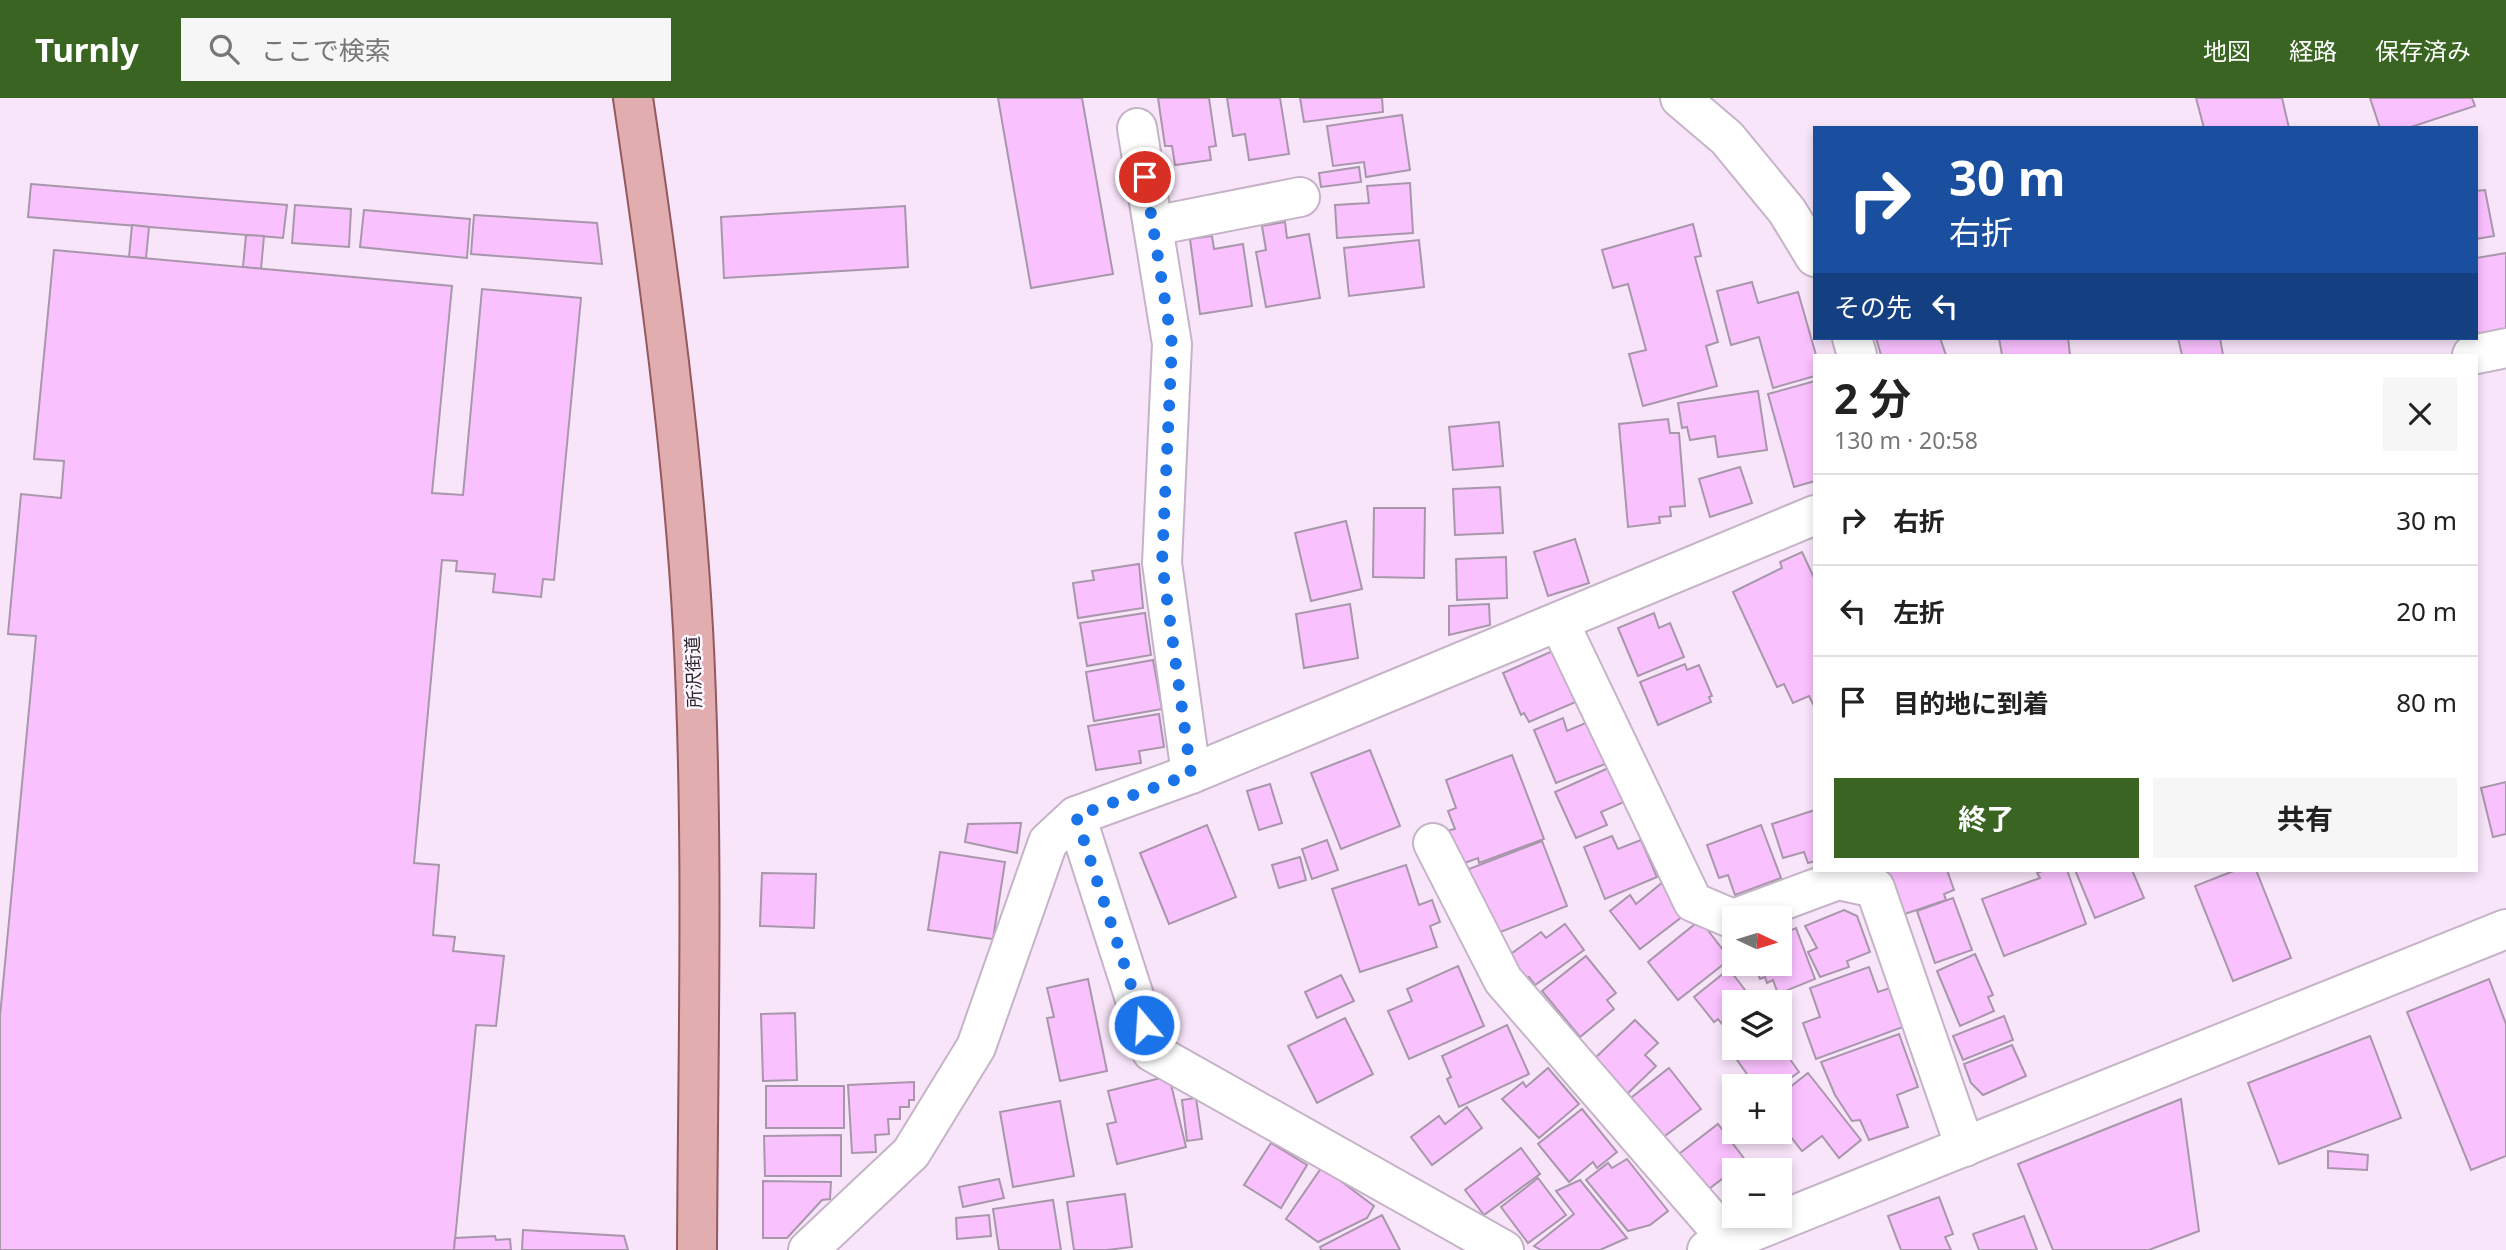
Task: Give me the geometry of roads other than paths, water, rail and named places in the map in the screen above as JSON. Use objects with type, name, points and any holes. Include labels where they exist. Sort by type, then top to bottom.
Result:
[{"type":"main road","name":"所沢街道","points":[[633,98],[677,426],[693,629],[700,841],[697,1250]]},
{"type":"street","points":[[1680,98],[1727,138],[1787,211],[1813,254]]},
{"type":"street","points":[[1138,128],[1172,344],[1162,563],[1191,774]]},
{"type":"street","points":[[1153,226],[1300,197]]},
{"type":"street","points":[[2477,354],[2506,348]]},
{"type":"street","points":[[808,1250],[911,1153],[976,1047],[1048,842],[1076,816],[1191,774],[1813,516]]},
{"type":"street","points":[[1559,622],[1692,902],[1733,919],[1838,880],[1875,888],[1965,1147]]},
{"type":"street","points":[[1076,816],[1152,1052],[1504,1250]]},
{"type":"street","points":[[1433,843],[1503,980],[1725,1247],[1965,1147],[2506,929]]}]
